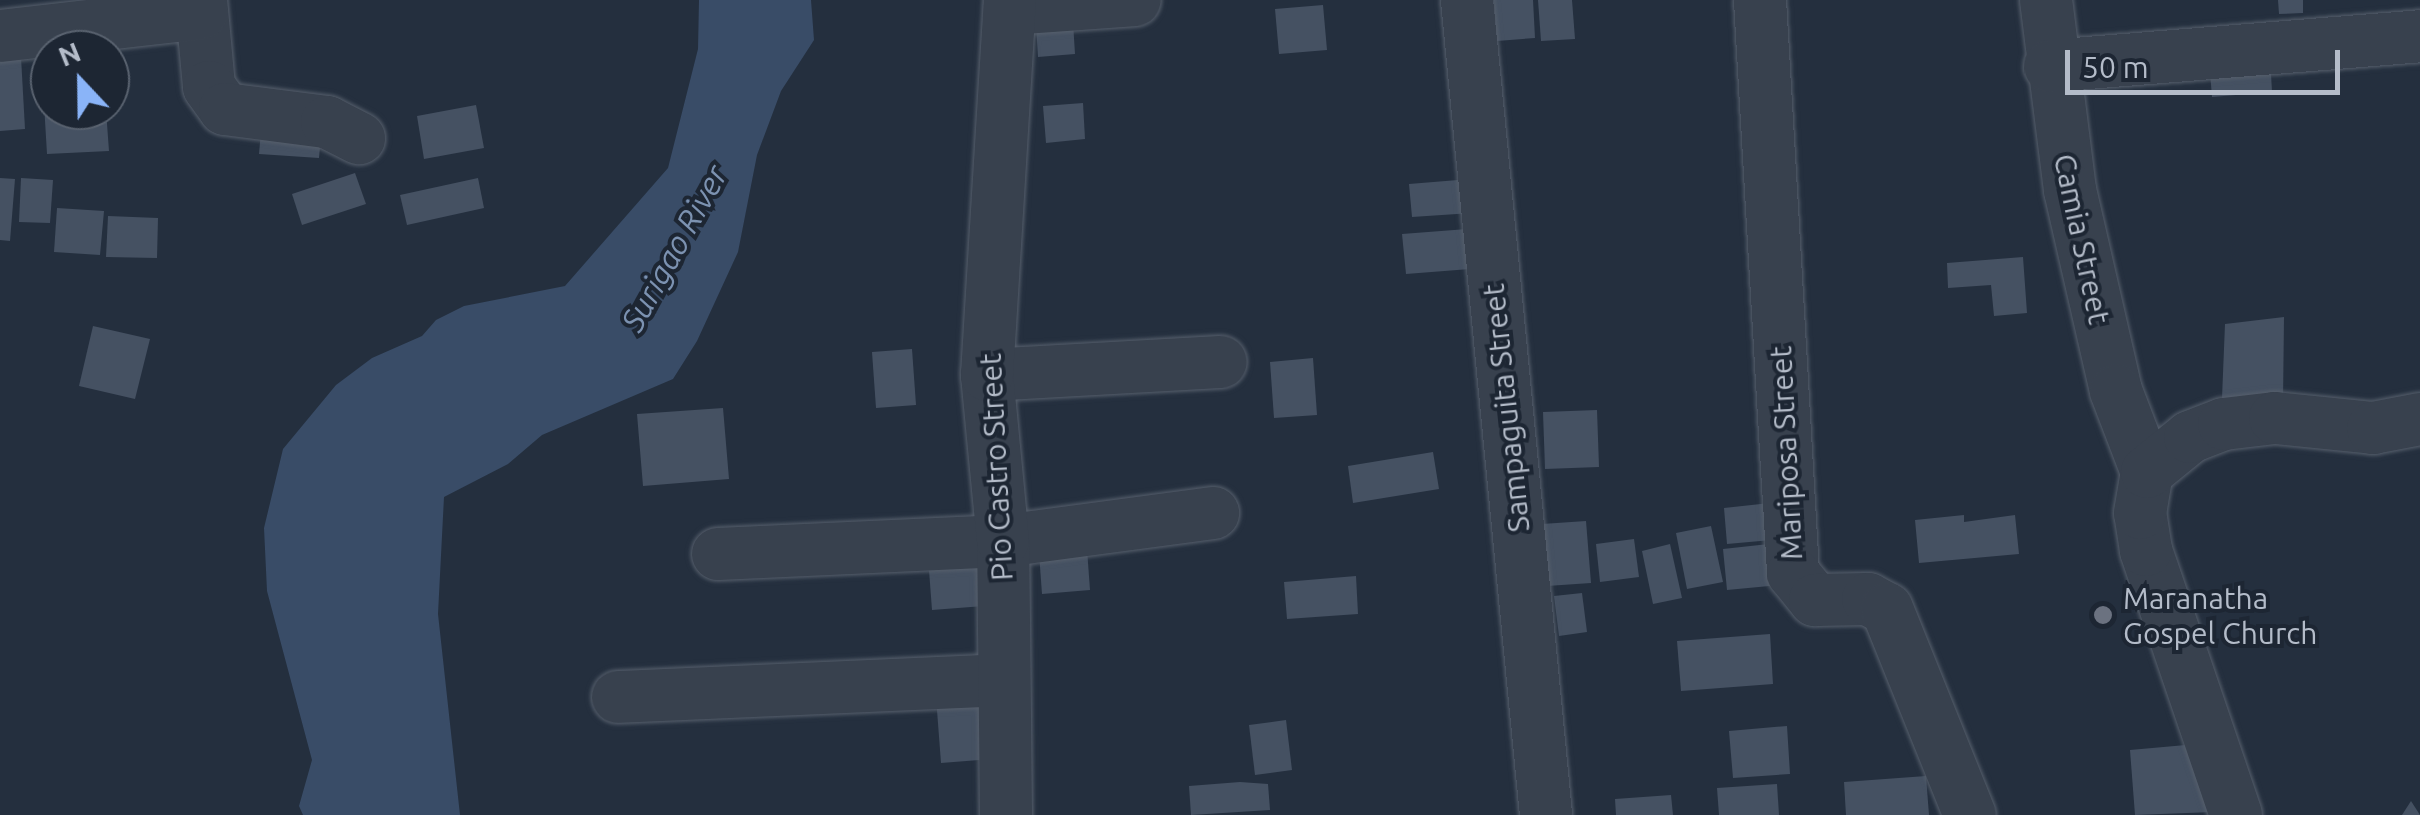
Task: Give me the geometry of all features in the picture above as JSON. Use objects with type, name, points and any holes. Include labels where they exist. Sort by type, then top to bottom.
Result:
[{"type":"street","points":[[1010,4],[1135,0]]},
{"type":"street","name":"Sampaguita Street","points":[[1467,0],[1546,815]]},
{"type":"street","name":"Mariposa Street","points":[[1760,0],[1792,574],[1815,600],[1868,600],[1887,609],[1970,815]]},
{"type":"street","name":"Camia Street","points":[[2046,0],[2050,66],[2106,350],[2146,472]]},
{"type":"street","name":"Pio Castro Street","points":[[1006,815],[1003,542],[987,374],[1010,4]]},
{"type":"street","points":[[0,36],[201,7],[209,88],[224,109],[327,122],[359,138]]},
{"type":"street","points":[[2050,66],[2420,36]]},
{"type":"street","points":[[987,374],[1221,362]]},
{"type":"street","points":[[2236,815],[2146,550],[2140,513],[2146,472],[2190,437],[2224,424],[2275,418],[2373,428],[2420,419]]},
{"type":"street","points":[[718,554],[1003,542],[1213,513]]},
{"type":"street","points":[[618,698],[1002,680]]},
{"type":"water","name":"Surigao River","points":[[699,0],[811,0],[814,40],[781,91],[757,155],[738,252],[697,341],[673,379],[542,435],[508,464],[444,497],[438,614],[460,815],[303,815],[299,806],[312,760],[267,591],[264,528],[283,449],[336,385],[372,358],[422,336],[436,320],[464,306],[565,286],[668,168],[698,49]]},
{"type":"building","points":[[1494,0],[1533,0],[1535,38],[1497,41]]},
{"type":"building","points":[[1538,0],[1572,0],[1575,39],[1541,41]]},
{"type":"building","points":[[2278,0],[2303,0],[2303,13],[2279,14]]},
{"type":"building","points":[[1323,5],[1327,50],[1279,54],[1275,9]]},
{"type":"building","points":[[1073,22],[1075,54],[1038,57],[1036,25]]},
{"type":"building","points":[[2270,55],[2272,92],[2212,97],[2209,59]]},
{"type":"building","points":[[21,57],[25,129],[0,131],[0,59]]},
{"type":"building","points":[[1083,103],[1085,139],[1046,143],[1043,106]]},
{"type":"building","points":[[476,105],[484,148],[424,159],[417,116]]},
{"type":"building","points":[[262,119],[322,124],[319,158],[259,154]]},
{"type":"building","points":[[46,130],[107,130],[109,151],[47,154]]},
{"type":"building","points":[[355,173],[366,204],[302,225],[292,194]]},
{"type":"building","points":[[0,178],[15,179],[10,241],[0,240]]},
{"type":"building","points":[[21,178],[53,180],[50,223],[19,222]]},
{"type":"building","points":[[478,178],[484,208],[407,225],[400,195]]},
{"type":"building","points":[[1470,179],[1472,213],[1412,217],[1409,184]]},
{"type":"building","points":[[57,208],[104,211],[100,255],[54,252]]},
{"type":"building","points":[[108,216],[158,218],[157,258],[106,257]]},
{"type":"building","points":[[1467,229],[1470,269],[1406,274],[1402,234]]},
{"type":"building","points":[[2023,257],[2027,313],[1994,316],[1991,285],[1948,288],[1947,263]]},
{"type":"building","points":[[2284,317],[2283,401],[2222,398],[2225,324]]},
{"type":"building","points":[[93,326],[150,339],[135,399],[79,386]]},
{"type":"building","points":[[912,349],[916,405],[876,408],[872,352]]},
{"type":"building","points":[[1313,358],[1317,415],[1274,418],[1270,362]]},
{"type":"building","points":[[723,408],[729,479],[643,486],[637,414]]},
{"type":"building","points":[[1597,410],[1599,467],[1545,469],[1543,412]]},
{"type":"building","points":[[1433,452],[1439,489],[1353,503],[1348,466]]},
{"type":"building","points":[[1779,502],[1783,539],[1727,544],[1724,508]]},
{"type":"building","points":[[1964,515],[1964,522],[2015,515],[2019,554],[1919,563],[1915,520]]},
{"type":"building","points":[[1586,521],[1591,583],[1547,586],[1542,524]]},
{"type":"building","points":[[1711,526],[1723,582],[1687,589],[1676,533]]},
{"type":"building","points":[[1634,539],[1639,577],[1600,582],[1596,544]]},
{"type":"building","points":[[1786,542],[1790,584],[1727,590],[1723,549]]},
{"type":"building","points":[[1670,544],[1682,598],[1653,604],[1642,551]]},
{"type":"building","points":[[1087,549],[1090,590],[1042,594],[1039,553]]},
{"type":"building","points":[[980,553],[984,606],[932,610],[928,557]]},
{"type":"building","points":[[1356,576],[1358,614],[1287,619],[1284,582]]},
{"type":"building","points":[[1582,593],[1587,632],[1559,636],[1554,596]]},
{"type":"building","points":[[1770,634],[1773,684],[1681,691],[1677,641]]},
{"type":"building","points":[[987,693],[992,759],[941,763],[936,697]]},
{"type":"building","points":[[1286,720],[1292,770],[1255,775],[1249,725]]},
{"type":"building","points":[[1787,726],[1790,774],[1733,778],[1729,731]]},
{"type":"building","points":[[2208,743],[2213,812],[2135,815],[2130,750]]},
{"type":"building","points":[[1926,776],[1929,815],[1846,815],[1844,782]]},
{"type":"building","points":[[1268,784],[1270,810],[1191,815],[1189,786]]},
{"type":"building","points":[[1777,784],[1779,815],[1719,815],[1717,788]]},
{"type":"building","points":[[1671,795],[1673,815],[1616,815],[1615,799]]},
{"type":"building","points":[[2411,801],[2420,815],[2402,815]]},
{"type":"place","name":"Maranatha Gospel Church","points":[[2103,615]]}]
